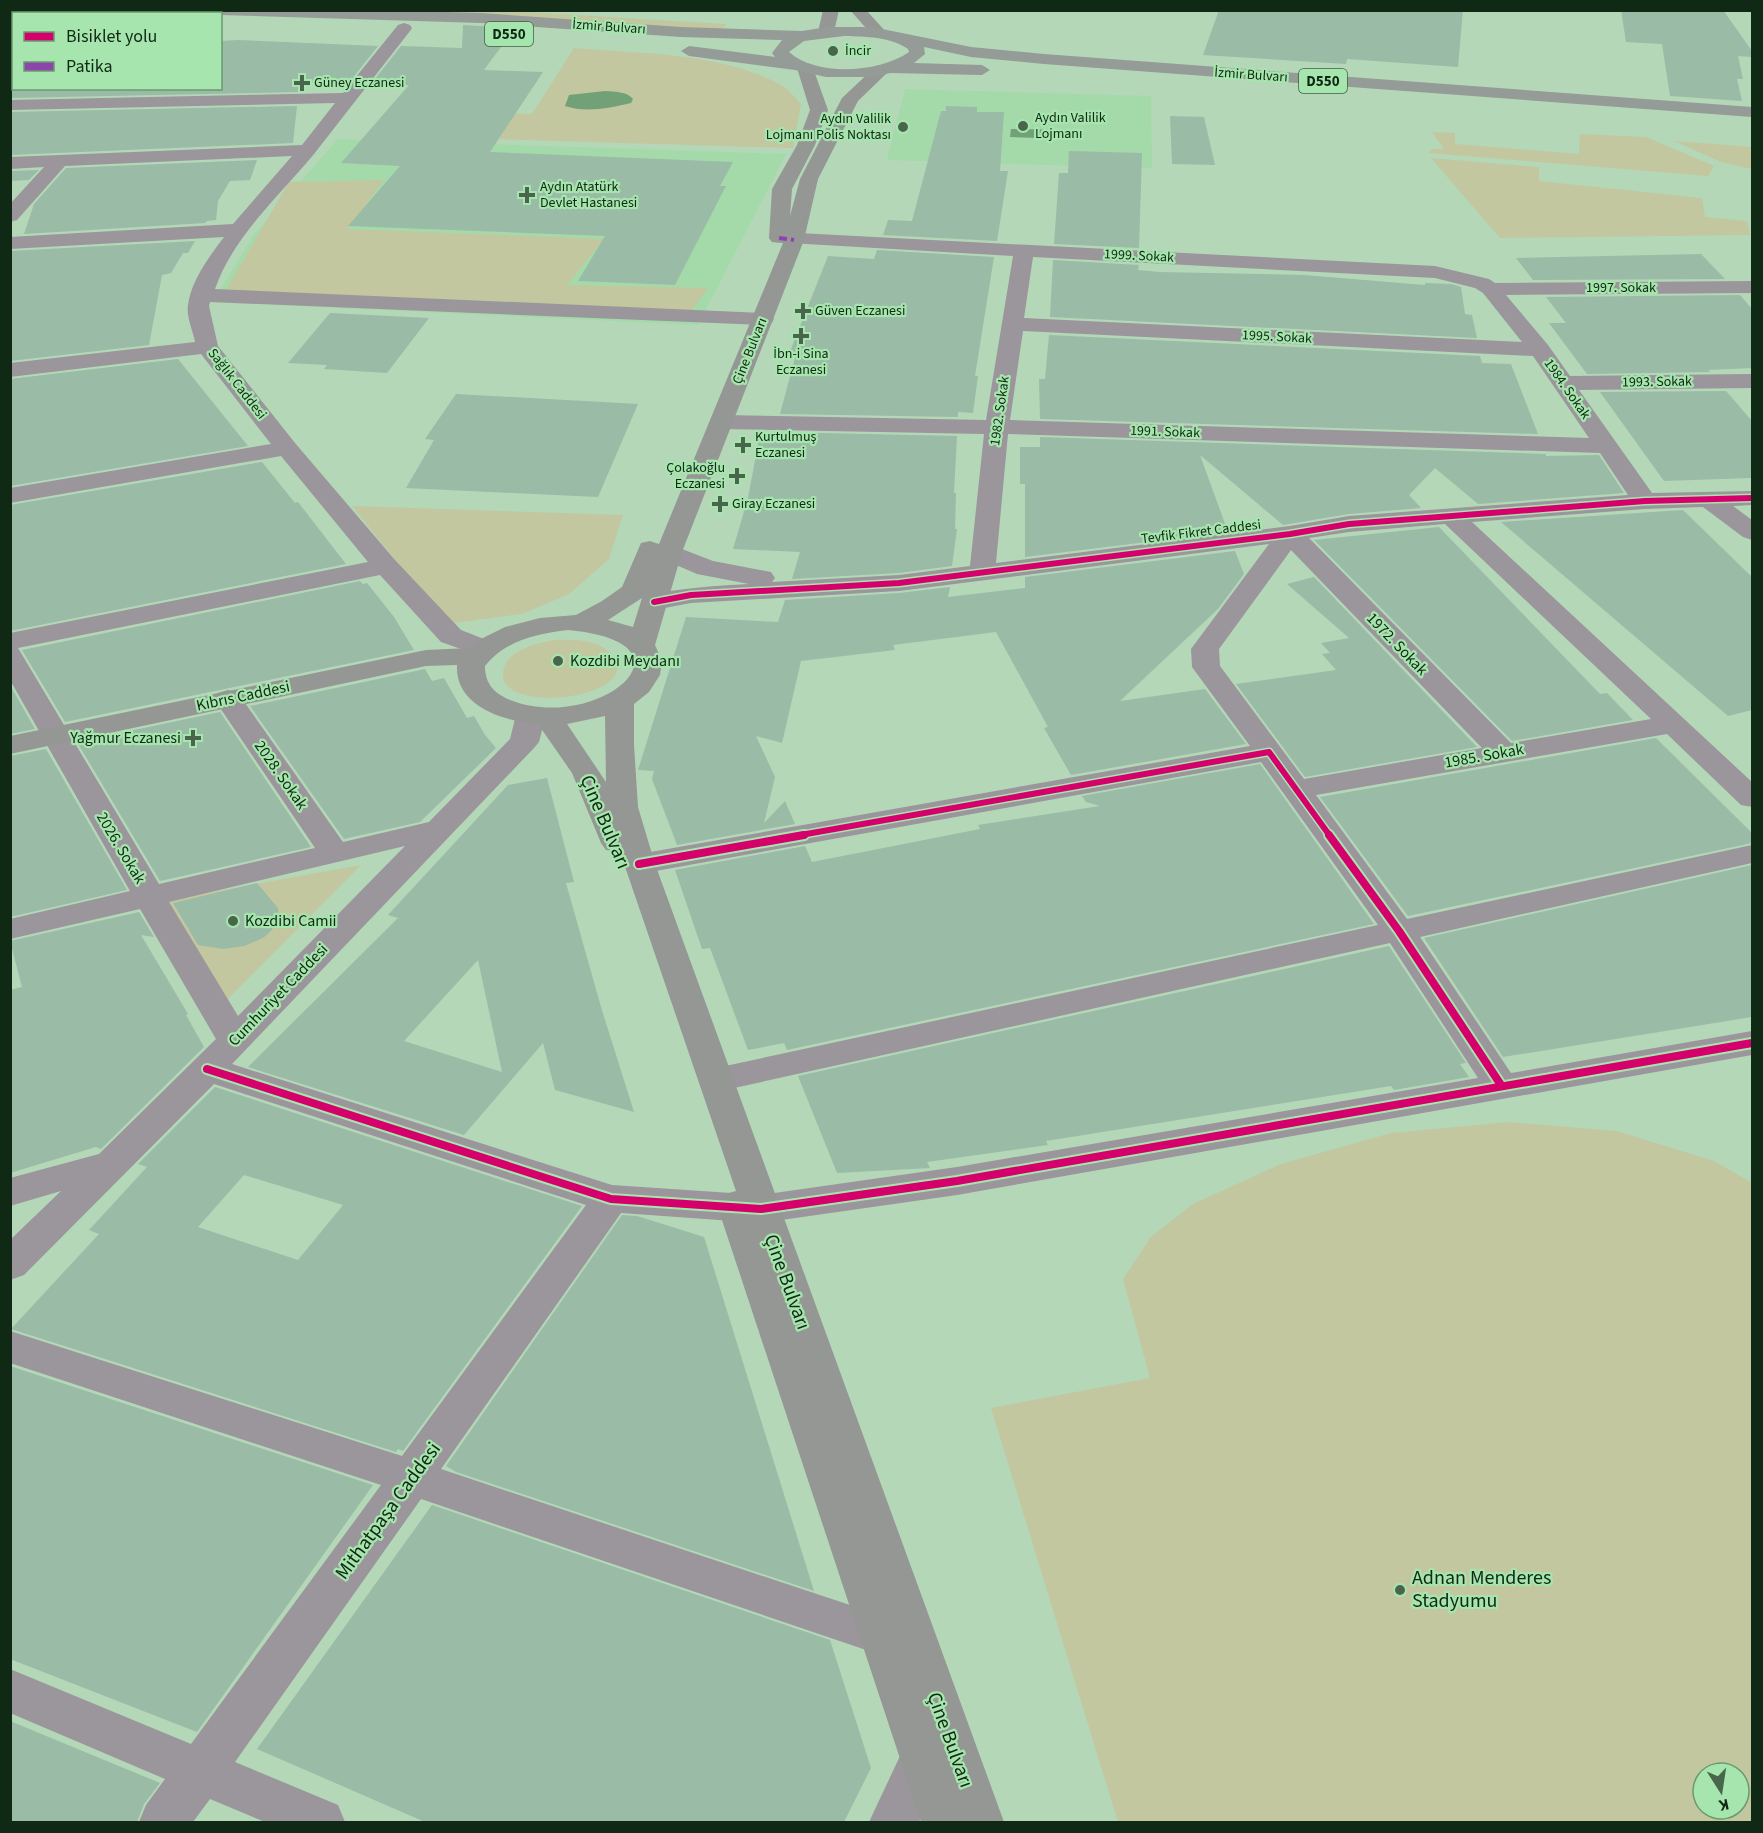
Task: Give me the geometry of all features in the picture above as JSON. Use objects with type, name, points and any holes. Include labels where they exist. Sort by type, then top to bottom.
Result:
[{"type":"highway","name":"İzmir Bulvarı","points":[[194,10],[481,18],[681,32],[807,36]]},
{"type":"highway","name":"İzmir Bulvarı","points":[[222,23],[404,28],[635,45]]},
{"type":"highway","name":"D550","points":[[669,49],[835,73],[887,69],[911,60],[917,54],[916,47],[908,41],[887,35],[826,32],[807,36],[783,46],[780,53],[784,60],[800,67]]},
{"type":"highway","name":"İzmir Bulvarı","points":[[887,35],[971,52],[1044,59],[1752,112]]},
{"type":"highway","name":"İzmir Bulvarı","points":[[887,69],[1048,74],[1752,126]]},
{"type":"main road","points":[[826,32],[831,10]]},
{"type":"main road","points":[[857,10],[887,35]]},
{"type":"main road","name":"Çine Bulvarı","points":[[786,239],[782,189],[806,145],[819,110],[800,67]]},
{"type":"main road","name":"Çine Bulvarı","points":[[581,623],[612,607],[634,591],[754,319],[809,179],[851,98],[887,69]]},
{"type":"main road","name":"Çine Bulvarı","points":[[641,646],[669,552],[722,422],[754,319]]},
{"type":"main road","points":[[568,622],[581,623],[619,631],[638,641],[641,646],[648,655],[648,671],[639,686],[620,700],[593,710],[539,716],[504,709],[485,699],[473,686],[477,656],[514,632],[531,627],[568,622]]},
{"type":"main road","name":"Kıbrıs Caddesi","points":[[10,756],[58,740],[426,658],[477,656]]},
{"type":"main road","name":"Çine Bulvarı","points":[[620,700],[619,745],[623,807],[639,864],[716,1080],[749,1209],[881,1635],[925,1755],[946,1822]]},
{"type":"main road","name":"Çine Bulvarı","points":[[539,716],[587,773],[617,842],[749,1209],[979,1822]]},
{"type":"main road","name":"Kıbrıs Caddesi","points":[[10,744],[58,740]]},
{"type":"street","name":"Sağlık Caddesi","points":[[404,28],[346,98],[307,150],[239,230],[212,268],[200,295],[198,306],[207,347],[287,448],[386,566],[451,636],[477,656]]},
{"type":"street","points":[[10,105],[346,98]]},
{"type":"street","points":[[10,163],[307,150]]},
{"type":"street","points":[[10,216],[60,161]]},
{"type":"street","points":[[10,243],[239,230]]},
{"type":"street","name":"1999. Sokak","points":[[786,239],[1435,272],[1486,286]]},
{"type":"street","name":"1982. Sokak","points":[[982,574],[997,427],[1024,250]]},
{"type":"street","name":"1997. Sokak","points":[[1486,286],[1752,287]]},
{"type":"street","name":"1984. Sokak","points":[[1486,286],[1540,350],[1645,501]]},
{"type":"street","points":[[200,295],[754,319]]},
{"type":"street","name":"1995. Sokak","points":[[1013,324],[1540,350]]},
{"type":"street","points":[[10,370],[207,347]]},
{"type":"street","name":"1993. Sokak","points":[[1562,383],[1752,381]]},
{"type":"street","name":"1991. Sokak","points":[[722,422],[997,427],[1607,446]]},
{"type":"street","points":[[10,496],[287,448]]},
{"type":"street","name":"Tevfik Fikret Caddesi","points":[[654,602],[691,595],[899,583],[982,574],[1290,534],[1349,524],[1645,501],[1752,498]]},
{"type":"street","points":[[1708,499],[1752,532]]},
{"type":"street","points":[[1451,516],[1752,798]]},
{"type":"street","points":[[1290,534],[1204,649],[1206,667],[1399,931],[1501,1085]]},
{"type":"street","name":"1972. Sokak","points":[[1290,534],[1503,753]]},
{"type":"street","name":"Tevfik Fikret Caddesi","points":[[669,552],[706,568],[811,587]]},
{"type":"street","points":[[10,641],[386,566]]},
{"type":"street","name":"2026. Sokak","points":[[10,654],[234,1040]]},
{"type":"street","name":"2028. Sokak","points":[[231,703],[334,852]]},
{"type":"street","name":"Cumhuriyet Caddesi","points":[[10,1265],[207,1069],[524,742],[539,716]]},
{"type":"street","name":"1985. Sokak","points":[[1296,789],[1673,724]]},
{"type":"street","points":[[639,864],[1269,752]]},
{"type":"street","points":[[10,929],[438,829]]},
{"type":"street","points":[[716,1080],[1752,854]]},
{"type":"street","points":[[207,1069],[611,1199],[749,1209],[957,1181],[1752,1043]]},
{"type":"street","points":[[10,1192],[110,1165]]},
{"type":"street","name":"Mithatpaşa Caddesi","points":[[164,1822],[611,1199]]},
{"type":"street","points":[[10,1347],[413,1478],[881,1635]]},
{"type":"street","points":[[10,1690],[320,1822]]},
{"type":"street","points":[[894,1822],[925,1755]]},
{"type":"shaded area","points":[[485,10],[727,24],[722,29],[312,11]]},
{"type":"shaded area","points":[[574,48],[680,56],[707,60],[757,74],[784,87],[801,104],[793,148],[456,138],[472,112],[532,114]]},
{"type":"shaded area","name":"Aydın Valilik Lojmanı","points":[[905,89],[1151,96],[1152,168],[887,160]]},
{"type":"shaded area","points":[[605,91],[624,93],[633,99],[631,103],[598,109],[565,106],[569,95]]},
{"type":"shaded area","points":[[1011,129],[1070,130],[1070,139],[1010,137]]},
{"type":"shaded area","points":[[1432,132],[1455,133],[1455,144],[1579,154],[1580,134],[1646,137],[1714,166],[1708,176],[1429,153],[1432,149],[1444,149]]},
{"type":"shaded area","name":"Aydın Atatürk Devlet Hastanesi","points":[[338,139],[786,154],[698,325],[213,302],[253,236]]},
{"type":"shaded area","points":[[1674,141],[1752,147],[1752,169],[1721,162]]},
{"type":"shaded area","points":[[1431,158],[1539,167],[1539,181],[1702,198],[1705,217],[1747,221],[1750,235],[1500,238]]},
{"type":"shaded area","points":[[384,180],[348,229],[604,239],[567,285],[708,288],[688,316],[223,295],[289,182]]},
{"type":"shaded area","points":[[352,506],[623,515],[609,559],[569,594],[522,614],[447,624]]},
{"type":"shaded area","points":[[554,640],[577,640],[599,645],[611,654],[617,669],[609,682],[591,691],[567,697],[542,698],[520,694],[506,684],[504,668],[512,656],[525,648]]},
{"type":"shaded area","points":[[361,865],[224,1003],[162,901]]},
{"type":"shaded area","name":"Adnan Menderes Stadyumu","points":[[1509,1122],[1617,1131],[1714,1161],[1752,1183],[1752,1822],[1118,1822],[991,1408],[1150,1378],[1123,1279],[1151,1237],[1193,1204],[1281,1164],[1391,1133]]},
{"type":"building","points":[[1219,10],[1463,10],[1458,67],[1347,59],[1346,64],[1203,55]]},
{"type":"building","points":[[1621,10],[1723,10],[1752,51],[1752,57],[1738,56],[1743,79],[1737,79],[1742,101],[1670,96],[1662,44],[1626,42]]},
{"type":"building","points":[[463,25],[515,28],[484,70],[543,72],[490,152],[733,162],[720,186],[726,186],[675,285],[578,281],[605,236],[348,226],[400,166],[341,163],[409,85],[371,84],[401,46],[462,48]]},
{"type":"building","points":[[222,41],[378,46],[348,84],[300,82],[299,92],[10,98],[10,88],[12,90],[222,90]]},
{"type":"building","points":[[297,106],[293,143],[10,155],[10,112]]},
{"type":"building","points":[[946,106],[977,107],[977,112],[1004,112],[1000,171],[1008,171],[997,241],[883,235],[888,220],[912,221],[941,111],[946,111]]},
{"type":"building","points":[[1170,116],[1204,117],[1215,165],[1172,164]]},
{"type":"building","points":[[1069,151],[1142,153],[1139,248],[1054,244],[1059,173],[1068,173]]},
{"type":"building","points":[[257,160],[250,180],[230,181],[218,201],[216,220],[205,223],[24,234],[34,204],[66,168]]},
{"type":"building","points":[[39,170],[29,180],[10,181],[10,171]]},
{"type":"building","points":[[195,241],[188,253],[183,253],[171,273],[162,275],[149,345],[10,361],[10,251]]},
{"type":"building","points":[[877,250],[994,257],[975,376],[978,376],[973,413],[958,412],[958,417],[780,414],[796,354],[789,354],[828,256],[874,259]]},
{"type":"building","points":[[1701,254],[1725,279],[1533,280],[1516,258]]},
{"type":"building","points":[[1053,260],[1139,265],[1138,270],[1159,272],[1304,275],[1425,285],[1425,283],[1451,284],[1461,287],[1465,314],[1472,315],[1477,338],[1050,317]]},
{"type":"building","points":[[1740,295],[1752,309],[1752,368],[1708,370],[1710,372],[1587,374],[1549,323],[1566,323],[1546,297]]},
{"type":"building","points":[[330,313],[429,318],[387,373],[324,369],[327,365],[288,363]]},
{"type":"building","points":[[1049,335],[1480,356],[1482,363],[1511,364],[1538,434],[1040,419],[1039,379],[1045,379]]},
{"type":"building","points":[[178,359],[248,446],[10,486],[10,379]]},
{"type":"building","points":[[1726,391],[1752,421],[1752,478],[1664,481],[1600,392]]},
{"type":"building","points":[[456,394],[638,404],[598,497],[406,488],[434,440],[425,439]]},
{"type":"building","points":[[774,432],[957,436],[954,493],[956,493],[955,529],[957,529],[952,566],[899,573],[792,579],[800,552],[733,549],[748,498],[759,439],[772,439]]},
{"type":"building","points":[[1040,437],[1546,454],[1546,456],[1599,455],[1624,493],[1478,504],[1435,468],[1409,495],[1421,508],[1349,514],[1283,525],[1200,455],[1228,532],[1025,557],[1025,484],[1020,484],[1020,447],[1040,447]]},
{"type":"building","points":[[262,462],[295,503],[298,502],[346,564],[10,631],[10,505]]},
{"type":"building","points":[[1683,510],[1752,577],[1752,710],[1728,716],[1501,522]]},
{"type":"building","points":[[1439,527],[1600,694],[1607,693],[1633,720],[1512,741],[1314,540]]},
{"type":"building","points":[[1235,551],[1244,574],[1218,609],[1120,701],[1205,689],[1246,744],[1071,775],[1044,728],[1048,727],[996,632],[893,645],[895,650],[801,661],[782,743],[756,736],[775,777],[764,823],[785,801],[795,824],[677,845],[652,779],[654,771],[638,770],[686,617],[778,622],[785,600],[899,593],[950,587],[948,597],[1025,588],[1025,577]]},
{"type":"building","points":[[1314,577],[1477,747],[1305,777],[1236,684],[1336,670],[1322,654],[1330,653],[1321,643],[1349,638],[1287,584]]},
{"type":"building","points":[[360,581],[363,584],[367,583],[394,617],[414,650],[65,722],[22,650]]},
{"type":"building","points":[[425,669],[432,681],[444,678],[467,718],[474,716],[496,748],[420,822],[344,839],[250,706]]},
{"type":"building","points":[[10,685],[35,729],[10,734]]},
{"type":"building","points":[[220,712],[311,847],[160,881],[77,742]]},
{"type":"building","points":[[1656,738],[1752,833],[1752,843],[1408,916],[1320,797]]},
{"type":"building","points":[[46,749],[127,890],[10,917],[10,756]]},
{"type":"building","points":[[1260,764],[1374,924],[787,1050],[784,1043],[748,1050],[710,948],[702,949],[675,870],[805,846],[812,862],[980,829],[978,825],[1100,806],[1086,802],[1082,796]]},
{"type":"building","points":[[547,778],[574,882],[566,883],[634,1112],[555,1090],[543,1043],[464,1135],[248,1067],[398,918],[388,915],[508,785]],"holes":[[[478,960],[502,1072],[404,1041]]]},
{"type":"building","points":[[1752,865],[1752,1017],[1503,1057],[1424,938]]},
{"type":"building","name":"Kozdibi Camii","points":[[257,883],[278,908],[279,920],[263,938],[244,946],[223,949],[198,945],[173,903]]},
{"type":"building","points":[[139,912],[154,937],[141,935],[188,1014],[186,1015],[204,1047],[101,1149],[96,1147],[10,1173],[10,990],[22,987],[10,941]]},
{"type":"building","points":[[1389,946],[1466,1063],[1460,1064],[1469,1077],[1394,1090],[1391,1086],[1046,1141],[1048,1145],[927,1162],[930,1168],[837,1173],[798,1076]]},
{"type":"building","points":[[215,1087],[582,1206],[403,1451],[398,1449],[396,1452],[11,1329],[99,1234],[89,1230],[147,1167],[138,1164]],"holes":[[[244,1175],[343,1205],[298,1260],[198,1227]]]},
{"type":"building","points":[[622,1215],[637,1216],[704,1237],[814,1591],[456,1472],[446,1466]]},
{"type":"building","points":[[10,1366],[373,1485],[197,1732],[10,1659]]},
{"type":"building","points":[[432,1505],[830,1640],[871,1768],[844,1822],[425,1822],[257,1749]]},
{"type":"building","points":[[10,1721],[160,1783],[144,1804],[137,1822],[10,1822]]},
{"type":"marked path","points":[[779,238],[794,240]]},
{"type":"cycle path","points":[[654,602],[691,595],[899,583],[1290,534],[1349,524],[1645,501],[1752,498]]},
{"type":"cycle path","points":[[639,864],[1269,752],[1399,931],[1501,1085]]},
{"type":"cycle path","points":[[207,1069],[611,1199],[761,1209],[957,1181],[1752,1043]]},
{"type":"place","name":"İncir","points":[[833,51]]},
{"type":"place","name":"Güney Eczanesi","points":[[302,83]]},
{"type":"place","name":"Aydın Valilik Lojmanı","points":[[1023,126]]},
{"type":"place","name":"Aydın Valilik Lojmanı Polis Noktası","points":[[903,127]]},
{"type":"place","name":"Aydın Atatürk Devlet Hastanesi","points":[[527,195]]},
{"type":"place","name":"Güven Eczanesi","points":[[803,311]]},
{"type":"place","name":"İbn-i Sina Eczanesi","points":[[801,336]]},
{"type":"place","name":"Kurtulmuş Eczanesi","points":[[743,445]]},
{"type":"place","name":"Çolakoğlu Eczanesi","points":[[737,476]]},
{"type":"place","name":"Giray Eczanesi","points":[[720,504]]},
{"type":"place","name":"Kozdibi Meydanı","points":[[558,661]]},
{"type":"place","name":"Yağmur Eczanesi","points":[[193,738]]},
{"type":"place","name":"Kozdibi Camii","points":[[233,921]]},
{"type":"place","name":"Adnan Menderes Stadyumu","points":[[1400,1590]]}]
